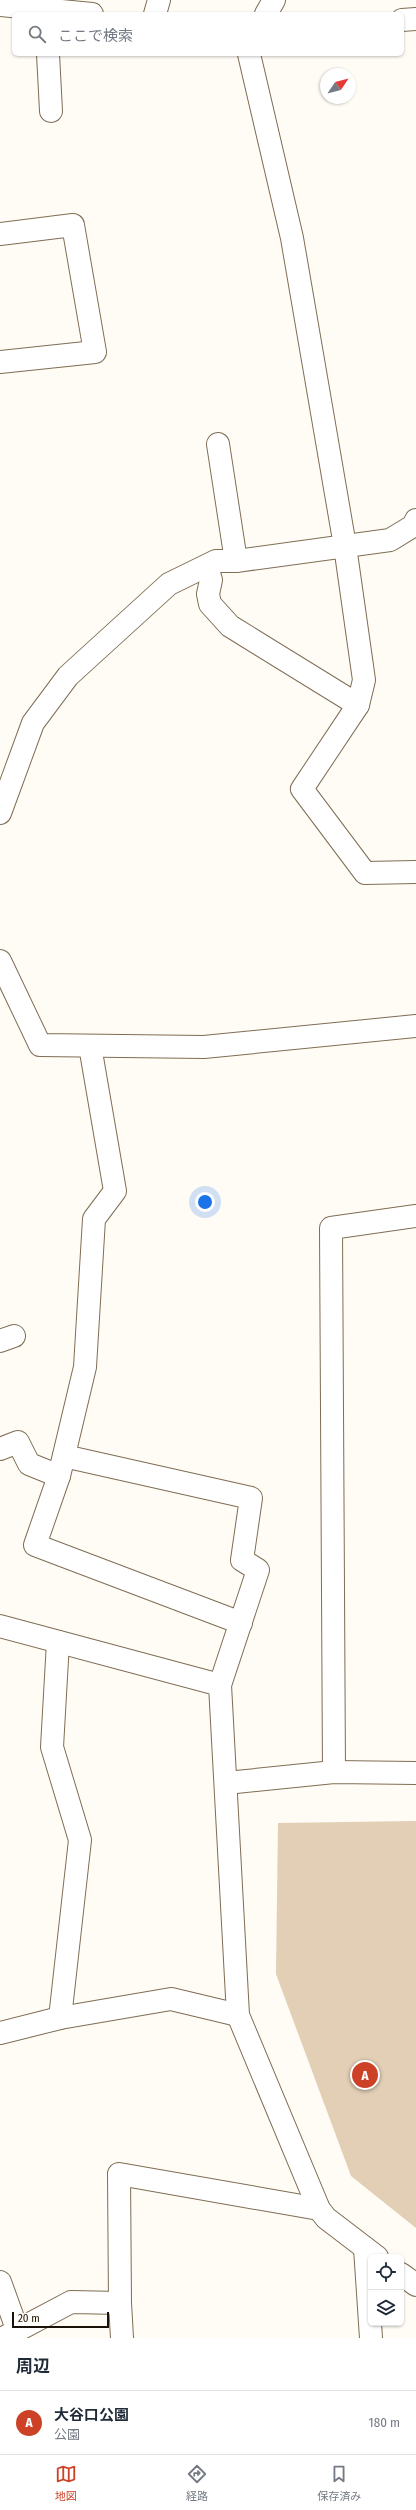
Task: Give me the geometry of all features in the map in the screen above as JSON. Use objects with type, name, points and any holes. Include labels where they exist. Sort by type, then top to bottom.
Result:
[{"type":"street","points":[[98,0],[98,12]]},
{"type":"street","points":[[156,12],[159,0]]},
{"type":"street","points":[[267,12],[274,0]]},
{"type":"street","points":[[0,5],[45,12]]},
{"type":"street","points":[[404,20],[416,19]]},
{"type":"street","points":[[48,56],[51,111]]},
{"type":"street","points":[[249,56],[292,238],[345,546],[364,680],[358,705],[302,789],[365,873],[416,872]]},
{"type":"street","points":[[0,234],[73,225],[95,352],[0,362]]},
{"type":"street","points":[[218,444],[236,561]]},
{"type":"street","points":[[0,813],[33,723],[68,676],[169,584],[216,561],[236,561],[390,540],[413,526],[416,520]]},
{"type":"street","points":[[207,566],[211,580],[208,594],[210,604],[230,626],[358,705]]},
{"type":"street","points":[[0,961],[40,1045],[204,1047],[416,1026]]},
{"type":"street","points":[[90,1046],[115,1191],[94,1219],[85,1366],[61,1466],[35,1545],[241,1623]]},
{"type":"street","points":[[334,1772],[331,1228],[416,1216]]},
{"type":"street","points":[[0,1449],[18,1442],[29,1464],[61,1466],[250,1498],[242,1560],[258,1570],[220,1685],[238,2014],[319,2209],[326,2218],[371,2253],[371,2338]]},
{"type":"street","points":[[0,1626],[220,1685]]},
{"type":"street","points":[[58,1642],[52,1747],[80,1840],[60,2018]]},
{"type":"street","points":[[226,1783],[334,1772],[416,1773]]},
{"type":"street","points":[[0,2033],[60,2018],[171,1999],[238,2014]]},
{"type":"street","points":[[122,2338],[120,2303],[119,2174],[319,2209]]},
{"type":"street","points":[[404,2276],[416,2285]]},
{"type":"street","points":[[0,2282],[10,2333],[71,2302],[120,2303]]},
{"type":"shaded area","points":[[416,1821],[416,2228],[351,2176],[276,1974],[278,1823]]},
{"type":"place","name":"大谷口公園","points":[[365,2075]]}]
